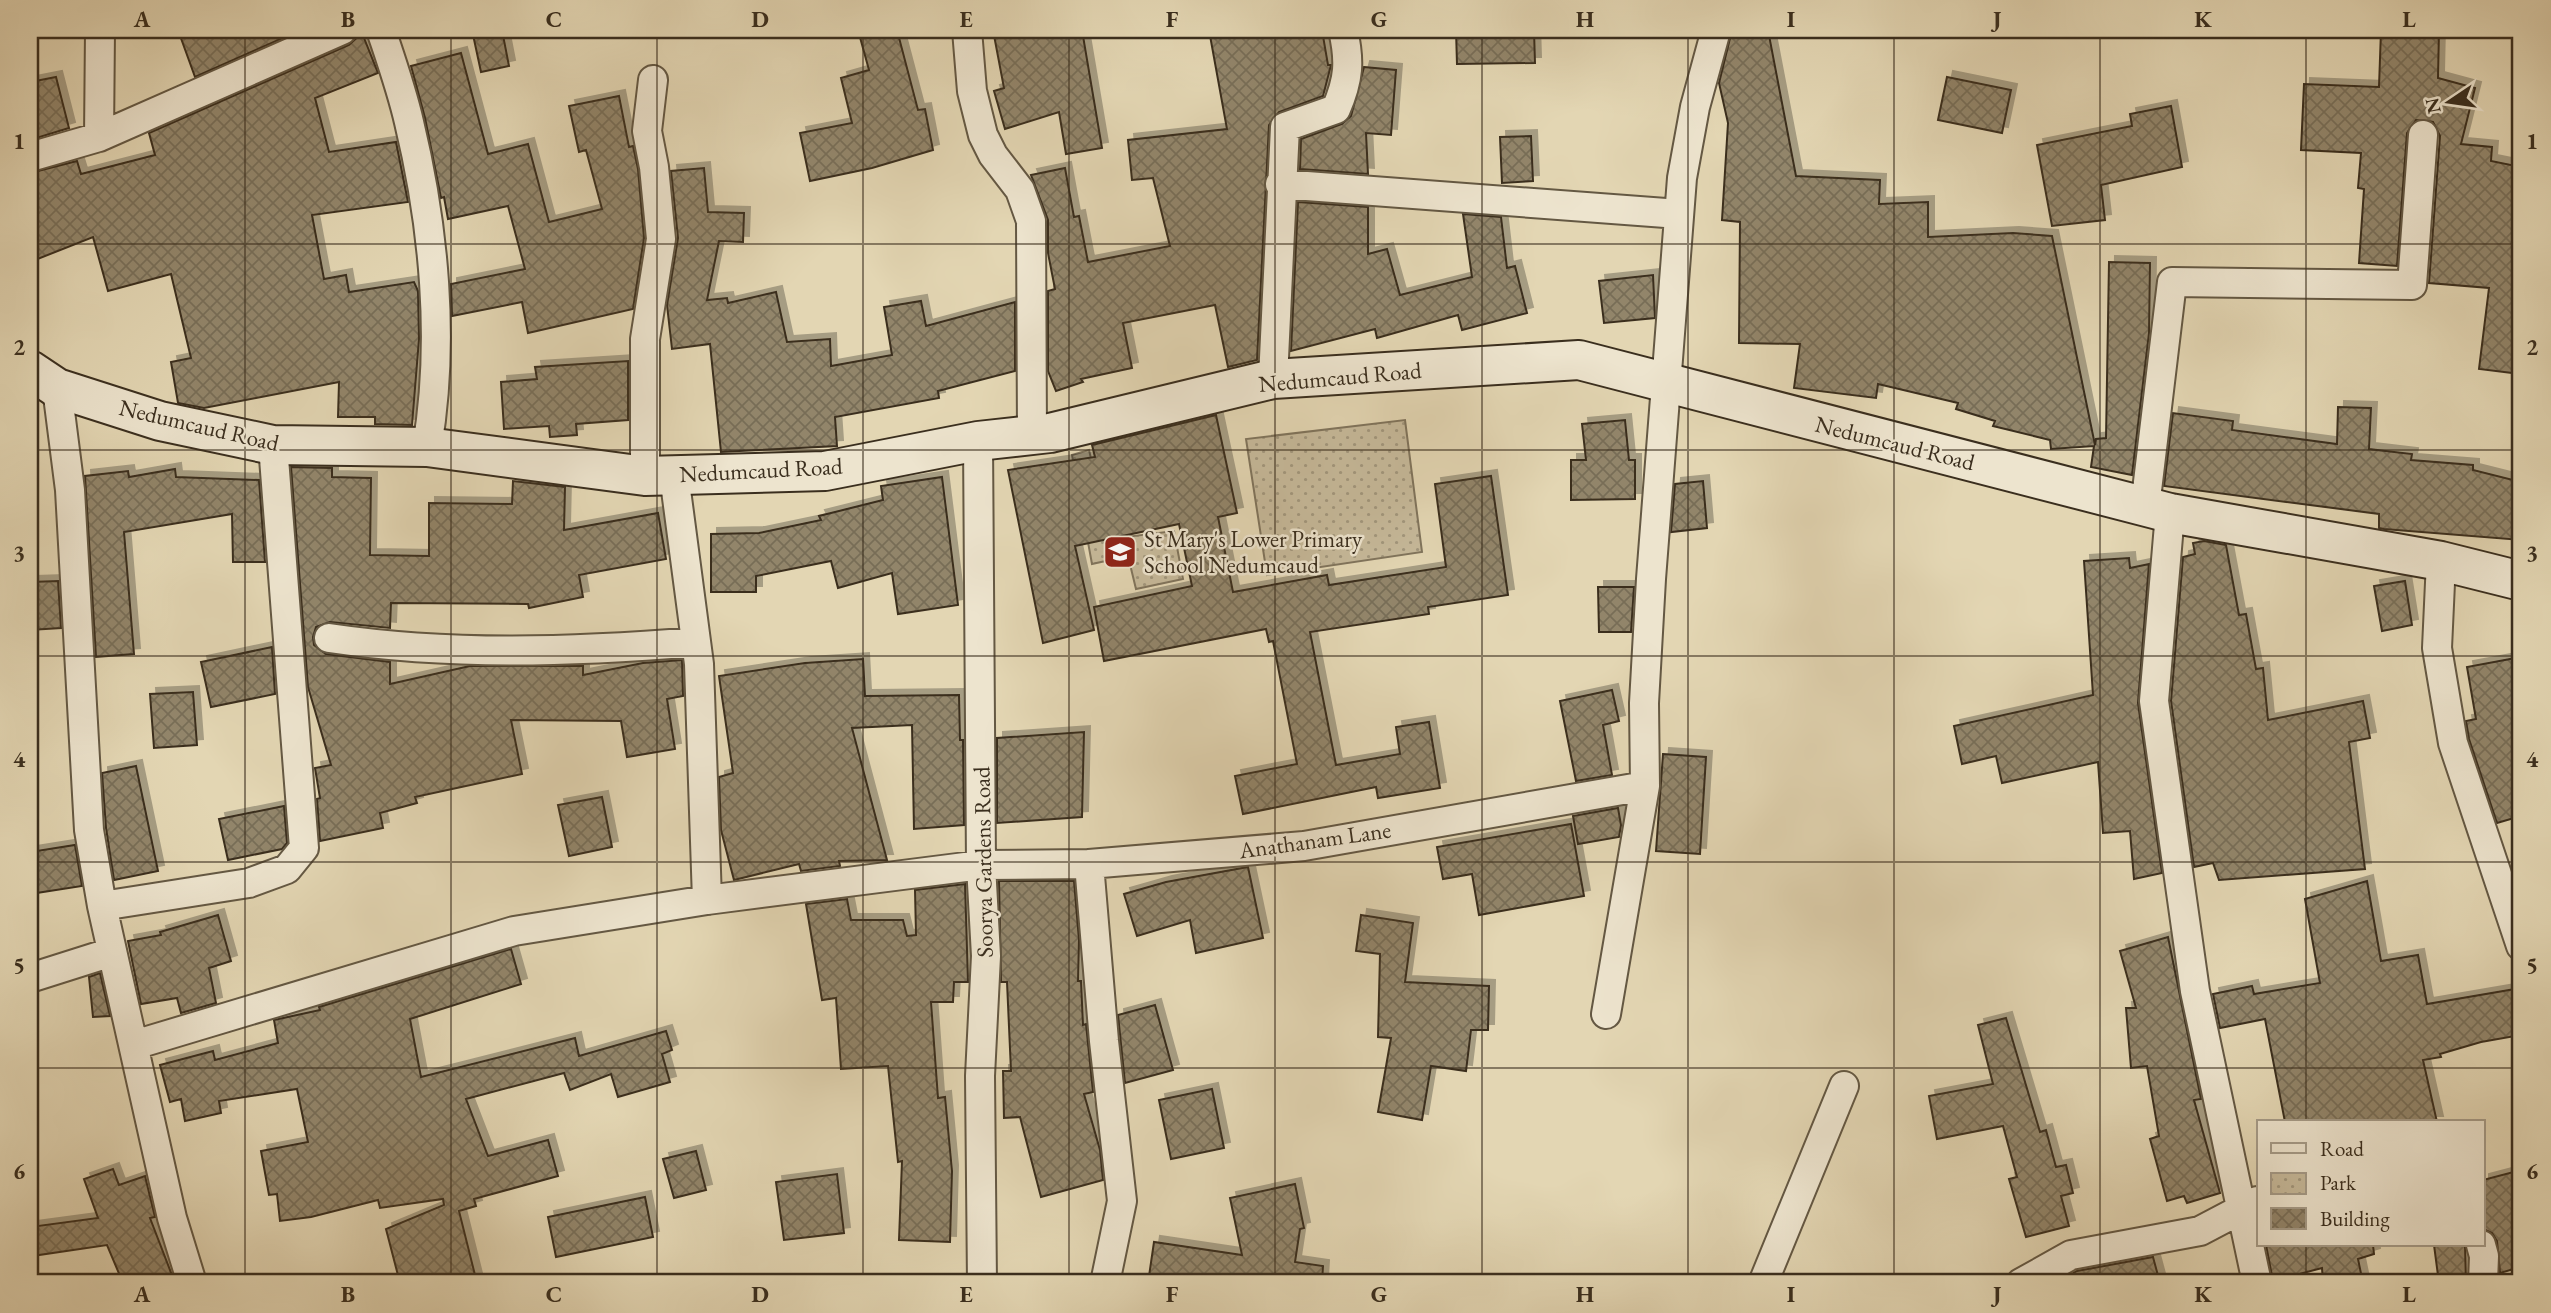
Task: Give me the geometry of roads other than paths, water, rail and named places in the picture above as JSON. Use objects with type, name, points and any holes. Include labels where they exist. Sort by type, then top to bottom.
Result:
[{"type":"main road","name":"Nedumcaud Road","points":[[44,379],[160,421],[273,445],[427,447],[659,476],[825,471],[978,441],[1032,435],[1273,379],[1579,360],[2157,510],[2441,561],[2521,582]]},
{"type":"street","points":[[99,137],[100,30]]},
{"type":"street","points":[[30,157],[99,137],[342,30]]},
{"type":"street","points":[[381,30],[409,121],[423,192],[433,272],[433,408],[427,447]]},
{"type":"street","points":[[967,30],[972,91],[983,135],[993,155],[1020,190],[1031,221],[1032,435]]},
{"type":"street","points":[[1273,379],[1280,184],[1285,127],[1335,108],[1347,83],[1347,49],[1343,30]]},
{"type":"street","points":[[1606,1014],[1645,786],[1644,703],[1651,579],[1682,178],[1695,107],[1716,30]]},
{"type":"street","points":[[653,80],[647,131],[661,239],[645,339],[659,476],[696,642],[707,900]]},
{"type":"street","points":[[2257,1283],[2251,1204],[2195,991],[2154,702],[2157,510],[2172,282],[2412,285],[2423,135]]},
{"type":"street","points":[[1280,184],[1679,214]]},
{"type":"street","points":[[44,379],[70,491],[89,830],[102,906],[172,1217],[192,1283]]},
{"type":"street","name":"Soorya Gardens Road","points":[[978,441],[981,864],[986,956],[979,1076],[982,1283]]},
{"type":"street","points":[[102,906],[249,883],[287,869],[304,848],[273,445]]},
{"type":"street","points":[[2441,561],[2437,648],[2453,743],[2521,946]]},
{"type":"street","points":[[328,638],[398,649],[574,652],[696,642]]},
{"type":"street","name":"Anathanam Lane","points":[[134,1045],[514,931],[707,900],[981,864],[1089,864],[1304,846],[1645,786]]},
{"type":"street","points":[[1089,864],[1122,1201],[1105,1283]]},
{"type":"street","points":[[30,978],[112,952]]},
{"type":"street","points":[[1763,1283],[1844,1086]]},
{"type":"street","points":[[2021,1283],[2071,1255],[2200,1231],[2251,1204]]},
{"type":"street","points":[[2480,1246],[2484,1256],[2483,1283]]},
{"type":"place","name":"St Mary's Lower Primary School Nedumcaud","points":[[1120,552]]}]
